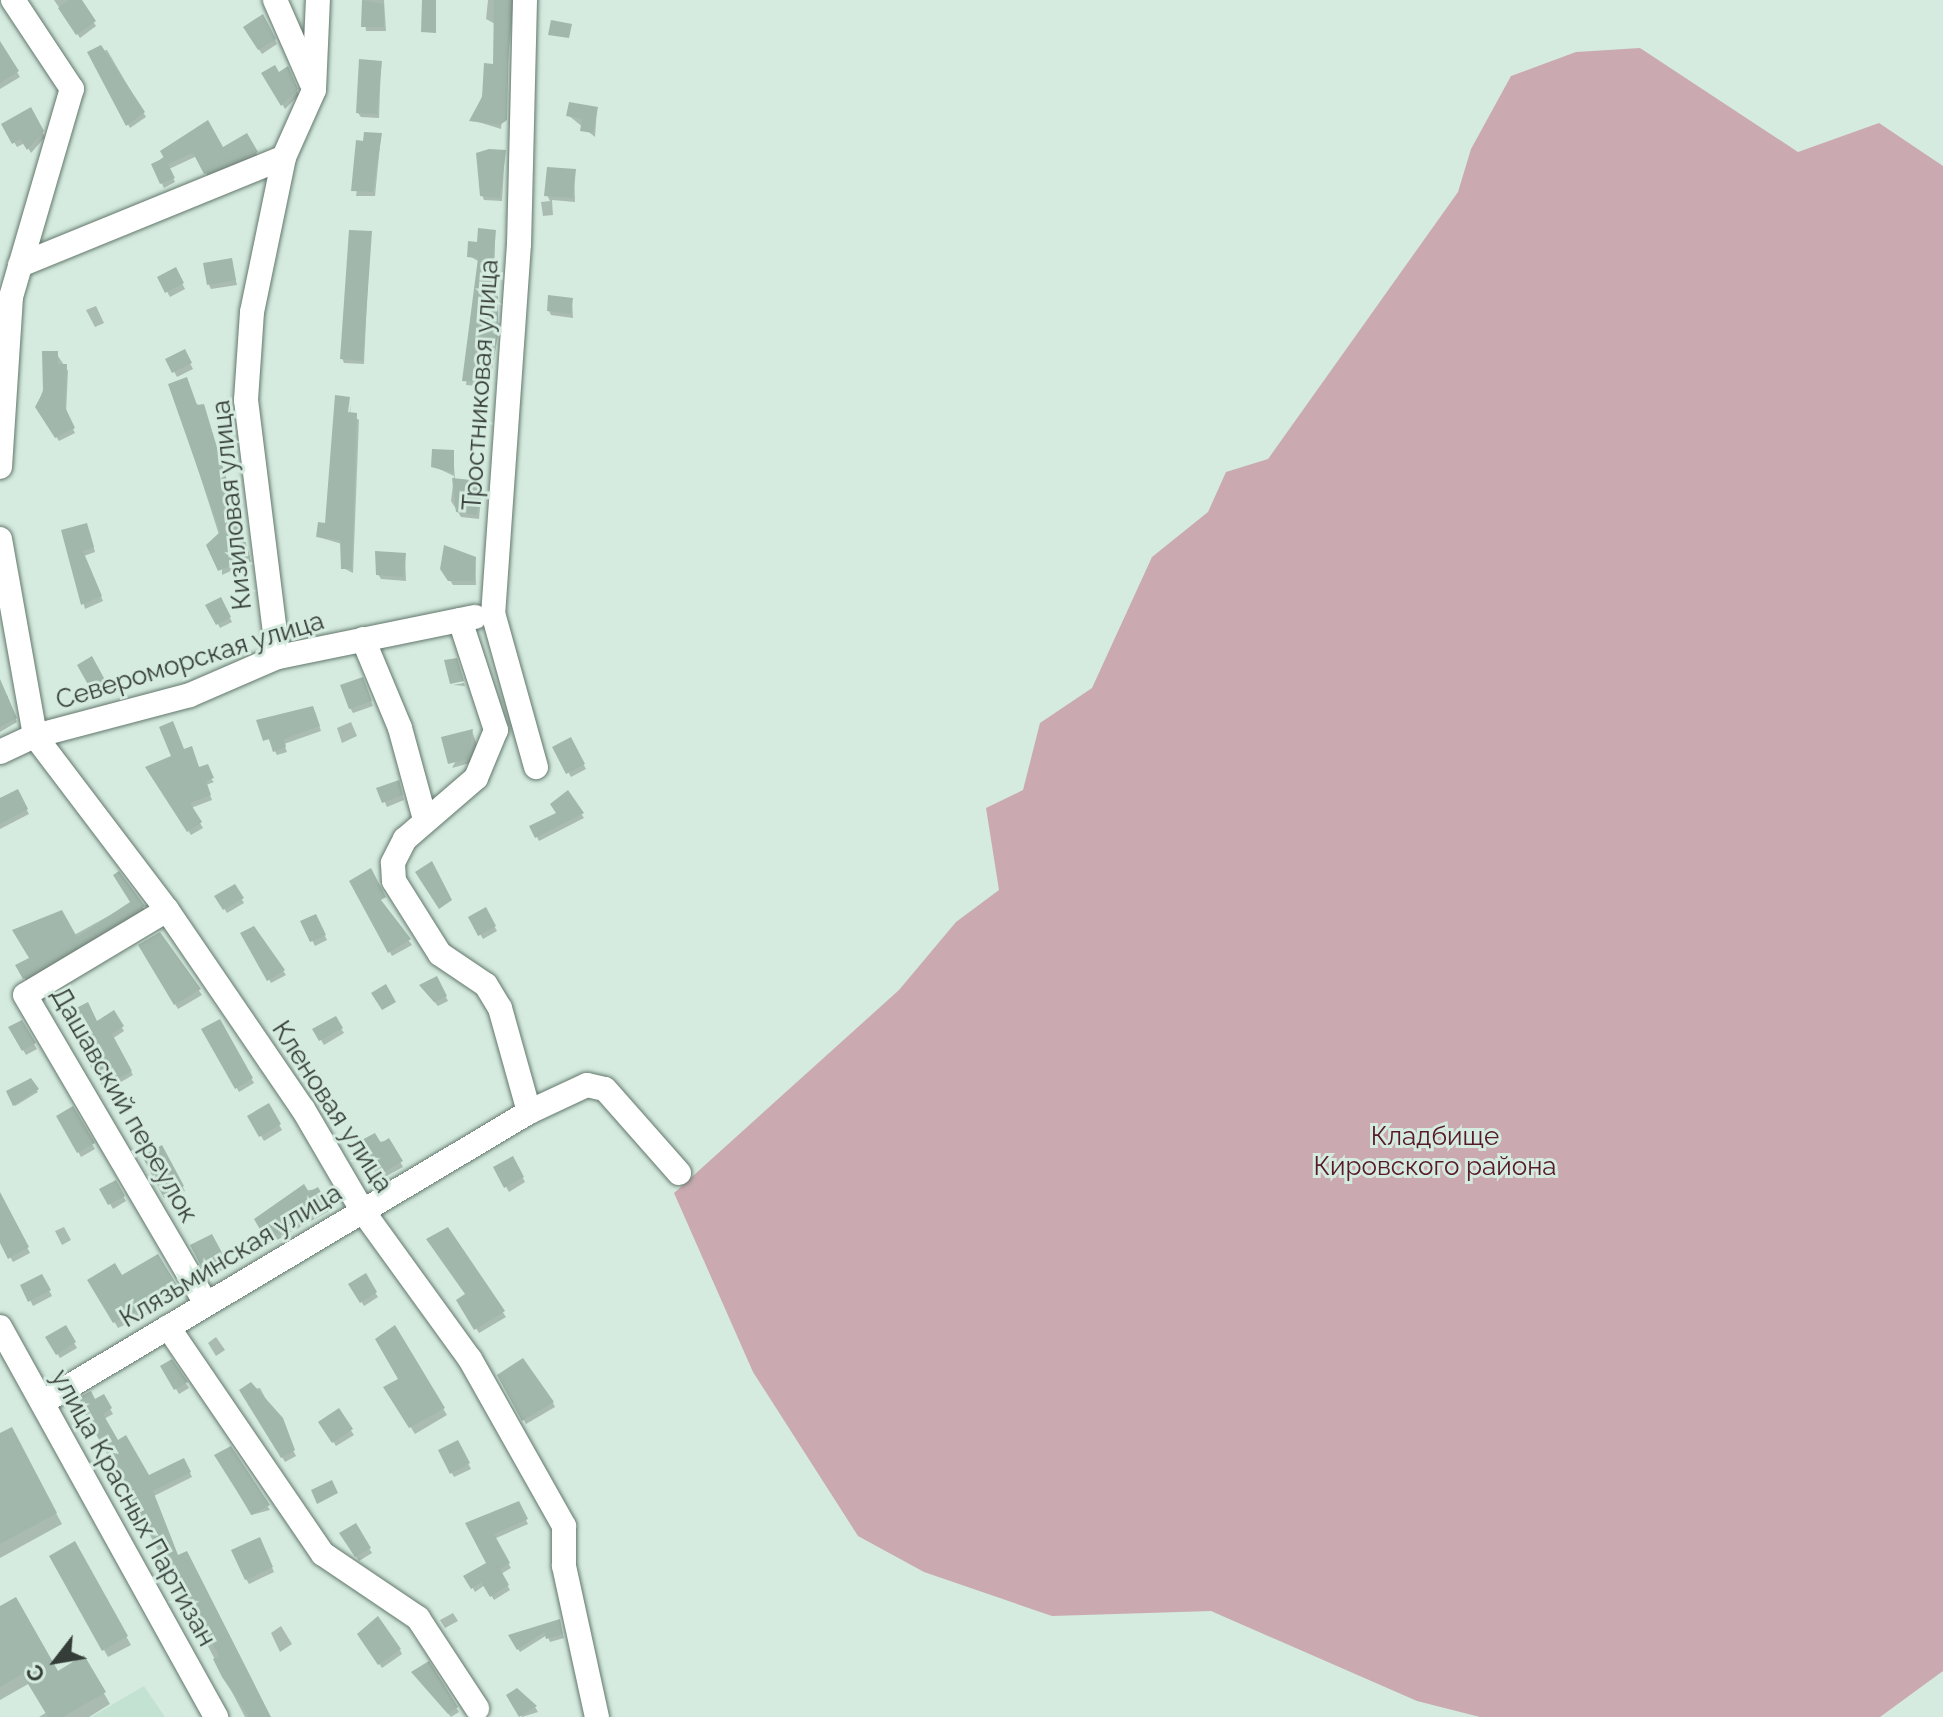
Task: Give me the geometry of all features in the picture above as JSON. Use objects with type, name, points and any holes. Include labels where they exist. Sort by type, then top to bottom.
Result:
[{"type":"street","points":[[0,467],[7,427],[2,357],[14,261],[72,89],[13,0]]},
{"type":"street","points":[[275,0],[314,90]]},
{"type":"street","name":"Кизиловая улица","points":[[278,657],[246,400],[252,312],[284,157],[314,90],[318,0]]},
{"type":"street","name":"Тростниковая улица","points":[[525,0],[519,244],[493,613],[536,767]]},
{"type":"street","points":[[14,261],[284,157]]},
{"type":"street","name":"Кленовая улица","points":[[0,539],[35,736],[167,910],[303,1109],[362,1210],[470,1359],[564,1526],[564,1566],[597,1717]]},
{"type":"street","name":"Североморская улица","points":[[0,752],[35,736],[190,695],[278,657],[493,613]]},
{"type":"street","points":[[460,620],[496,730],[476,778],[424,816],[393,863],[394,881],[440,954],[486,985],[500,1008],[529,1112]]},
{"type":"street","points":[[363,639],[400,728],[424,816]]},
{"type":"street","name":"Дашавский переулок","points":[[167,910],[25,995],[205,1302]]},
{"type":"street","name":"Клязьминская улица","points":[[43,1402],[205,1302],[529,1112],[587,1085],[605,1089],[679,1173]]},
{"type":"street","name":"улица Красных Партизан","points":[[0,1327],[216,1717]]},
{"type":"street","points":[[168,1327],[323,1554],[418,1618],[477,1708]]},
{"type":"shaded area","points":[[144,1686],[165,1717],[91,1717]]},
{"type":"green space","name":"Кладбище Кировского района","points":[[1640,48],[1798,152],[1879,123],[1943,166],[1943,1671],[1880,1717],[1480,1717],[1417,1701],[1211,1611],[1052,1616],[924,1572],[858,1536],[753,1372],[674,1193],[899,990],[956,922],[999,890],[986,808],[1023,790],[1040,723],[1092,688],[1152,557],[1208,512],[1226,472],[1268,459],[1458,192],[1471,149],[1511,76],[1576,52]]},
{"type":"building","points":[[69,0],[82,0],[96,21],[76,35],[58,8]]},
{"type":"building","points":[[362,0],[384,4],[384,27],[361,27]]},
{"type":"building","points":[[422,0],[436,0],[436,33],[421,32]]},
{"type":"building","points":[[494,0],[510,0],[507,120],[500,125],[469,121],[482,97],[484,63],[493,64]]},
{"type":"building","points":[[263,14],[276,39],[258,50],[243,27]]},
{"type":"building","points":[[551,20],[572,24],[569,38],[548,35]]},
{"type":"building","points":[[0,41],[19,71],[0,83]]},
{"type":"building","points":[[101,45],[145,112],[126,126],[87,52]]},
{"type":"building","points":[[359,59],[382,61],[377,114],[356,113]]},
{"type":"building","points":[[275,65],[279,72],[288,66],[298,89],[281,106],[261,73]]},
{"type":"building","points":[[569,102],[598,107],[593,133],[580,131],[582,119],[566,116]]},
{"type":"building","points":[[31,107],[44,131],[27,150],[20,139],[12,144],[1,124]]},
{"type":"building","points":[[208,120],[223,147],[247,133],[258,152],[204,174],[193,153],[168,164],[175,178],[160,184],[151,164],[164,158],[160,151]]},
{"type":"building","points":[[364,132],[382,133],[373,192],[351,191],[356,140],[363,141]]},
{"type":"building","points":[[489,149],[506,150],[500,198],[480,196],[476,153]]},
{"type":"building","points":[[547,167],[576,169],[573,198],[544,196]]},
{"type":"building","points":[[478,228],[496,230],[493,266],[498,266],[498,334],[487,383],[462,381],[478,258],[467,257],[468,241],[477,242]]},
{"type":"building","points":[[349,230],[372,231],[363,361],[340,359]]},
{"type":"building","points":[[232,258],[236,280],[207,285],[203,263]]},
{"type":"building","points":[[176,267],[184,283],[165,293],[157,277]]},
{"type":"building","points":[[548,295],[573,298],[571,314],[547,311]]},
{"type":"building","points":[[185,349],[192,363],[172,373],[165,359]]},
{"type":"building","points":[[42,351],[58,351],[58,364],[67,364],[65,407],[75,428],[55,438],[35,407],[43,392]]},
{"type":"building","points":[[187,377],[197,405],[204,404],[250,557],[218,571],[206,545],[220,532],[168,384]]},
{"type":"building","points":[[335,395],[350,397],[348,412],[357,413],[352,569],[341,569],[340,540],[316,537],[318,522],[325,523]]},
{"type":"building","points":[[432,449],[454,450],[454,473],[431,467]]},
{"type":"building","points":[[452,478],[481,481],[477,515],[456,512]]},
{"type":"building","points":[[87,523],[94,547],[83,551],[102,596],[81,605],[61,530]]},
{"type":"building","points":[[444,545],[476,557],[475,581],[448,581],[440,569]]},
{"type":"building","points":[[375,551],[406,553],[404,577],[376,575]]},
{"type":"building","points":[[221,597],[231,617],[216,625],[205,605]]},
{"type":"building","points":[[92,656],[105,680],[90,688],[77,665]]},
{"type":"building","points":[[457,658],[464,681],[450,684],[444,660]]},
{"type":"building","points":[[363,677],[372,701],[349,709],[340,685]]},
{"type":"building","points":[[0,679],[17,718],[0,727]]},
{"type":"building","points":[[313,706],[320,726],[284,739],[286,747],[273,752],[269,739],[263,741],[256,720]]},
{"type":"building","points":[[173,721],[184,749],[192,746],[199,767],[208,764],[214,778],[206,781],[211,795],[190,803],[202,822],[187,832],[145,767],[171,756],[159,727]]},
{"type":"building","points":[[473,729],[468,759],[448,764],[441,737]]},
{"type":"building","points":[[571,737],[585,764],[566,774],[552,747]]},
{"type":"building","points":[[399,780],[403,795],[382,803],[376,788]]},
{"type":"building","points":[[18,789],[28,809],[0,824],[0,798]]},
{"type":"building","points":[[568,790],[584,813],[535,838],[529,826],[556,813],[550,804]]},
{"type":"building","points":[[432,861],[452,900],[439,909],[415,872]]},
{"type":"building","points":[[371,868],[386,897],[381,900],[411,939],[388,953],[349,881]]},
{"type":"building","points":[[119,871],[145,906],[23,979],[15,965],[29,958],[12,930],[62,910],[77,937],[130,902],[113,875]]},
{"type":"building","points":[[235,884],[244,898],[223,910],[214,896]]},
{"type":"building","points":[[486,907],[496,926],[478,936],[468,917]]},
{"type":"building","points":[[316,914],[326,935],[310,942],[300,921]]},
{"type":"building","points":[[254,926],[285,970],[267,981],[240,933]]},
{"type":"building","points":[[160,932],[201,989],[174,1005],[138,945]]},
{"type":"building","points":[[437,976],[447,996],[434,1002],[419,985]]},
{"type":"building","points":[[386,984],[396,1002],[382,1010],[371,993]]},
{"type":"building","points":[[88,1002],[97,1021],[114,1010],[124,1026],[112,1034],[132,1071],[103,1087],[61,1016]]},
{"type":"building","points":[[336,1016],[343,1028],[319,1041],[312,1029]]},
{"type":"building","points":[[220,1019],[253,1078],[235,1089],[201,1029]]},
{"type":"building","points":[[22,1020],[36,1043],[22,1051],[8,1027]]},
{"type":"building","points":[[31,1078],[39,1089],[13,1106],[6,1091]]},
{"type":"building","points":[[269,1103],[281,1124],[259,1137],[247,1116]]},
{"type":"building","points":[[73,1106],[95,1143],[77,1153],[56,1116]]},
{"type":"building","points":[[375,1133],[381,1143],[389,1138],[403,1161],[377,1176],[358,1142]]},
{"type":"building","points":[[162,1145],[184,1186],[164,1198],[142,1156]]},
{"type":"building","points":[[513,1156],[524,1177],[504,1188],[493,1167]]},
{"type":"building","points":[[116,1180],[125,1196],[108,1205],[99,1189]]},
{"type":"building","points":[[304,1184],[309,1192],[318,1187],[328,1205],[266,1240],[254,1219]]},
{"type":"building","points":[[0,1192],[29,1247],[8,1259],[0,1243]]},
{"type":"building","points":[[448,1227],[505,1311],[474,1330],[456,1300],[465,1294],[426,1239]]},
{"type":"building","points":[[212,1234],[227,1262],[205,1273],[190,1245]]},
{"type":"building","points":[[158,1254],[180,1290],[113,1323],[87,1280],[115,1263],[122,1275]]},
{"type":"building","points":[[366,1273],[377,1292],[360,1303],[348,1284]]},
{"type":"building","points":[[42,1274],[51,1290],[28,1302],[20,1285]]},
{"type":"building","points":[[66,1325],[76,1342],[56,1355],[45,1337]]},
{"type":"building","points":[[395,1325],[445,1408],[409,1428],[383,1387],[398,1379],[375,1339]]},
{"type":"building","points":[[523,1358],[554,1402],[522,1421],[497,1375]]},
{"type":"building","points":[[172,1359],[188,1382],[174,1390],[160,1366]]},
{"type":"building","points":[[251,1382],[283,1418],[295,1450],[281,1458],[239,1390]]},
{"type":"building","points":[[91,1391],[95,1399],[104,1394],[112,1408],[103,1414],[118,1440],[126,1435],[149,1475],[184,1458],[191,1472],[153,1491],[178,1555],[187,1551],[271,1717],[249,1717],[222,1677],[213,1659],[219,1656],[81,1407],[80,1397]]},
{"type":"building","points":[[339,1408],[353,1429],[332,1443],[318,1422]]},
{"type":"building","points":[[12,1427],[57,1513],[0,1544],[0,1433]]},
{"type":"building","points":[[458,1440],[470,1463],[450,1474],[438,1450]]},
{"type":"building","points":[[231,1446],[270,1505],[252,1515],[214,1455]]},
{"type":"building","points":[[332,1480],[338,1493],[317,1504],[311,1490]]},
{"type":"building","points":[[519,1501],[528,1519],[494,1534],[510,1563],[500,1569],[509,1585],[490,1597],[481,1582],[471,1589],[463,1576],[486,1563],[465,1523]]},
{"type":"building","points":[[356,1523],[371,1548],[355,1557],[339,1533]]},
{"type":"building","points":[[260,1537],[273,1567],[245,1580],[231,1550]]},
{"type":"building","points":[[75,1541],[128,1636],[102,1651],[49,1556]]},
{"type":"building","points":[[16,1597],[58,1671],[84,1655],[106,1692],[63,1717],[48,1717],[22,1674],[0,1687],[0,1606]]},
{"type":"building","points":[[378,1616],[401,1649],[378,1665],[357,1634]]},
{"type":"building","points":[[560,1619],[563,1634],[546,1639],[544,1632],[517,1650],[508,1635]]},
{"type":"building","points":[[429,1661],[458,1707],[448,1714],[411,1672]]},
{"type":"building","points":[[517,1688],[537,1706],[519,1717],[506,1695]]}]
